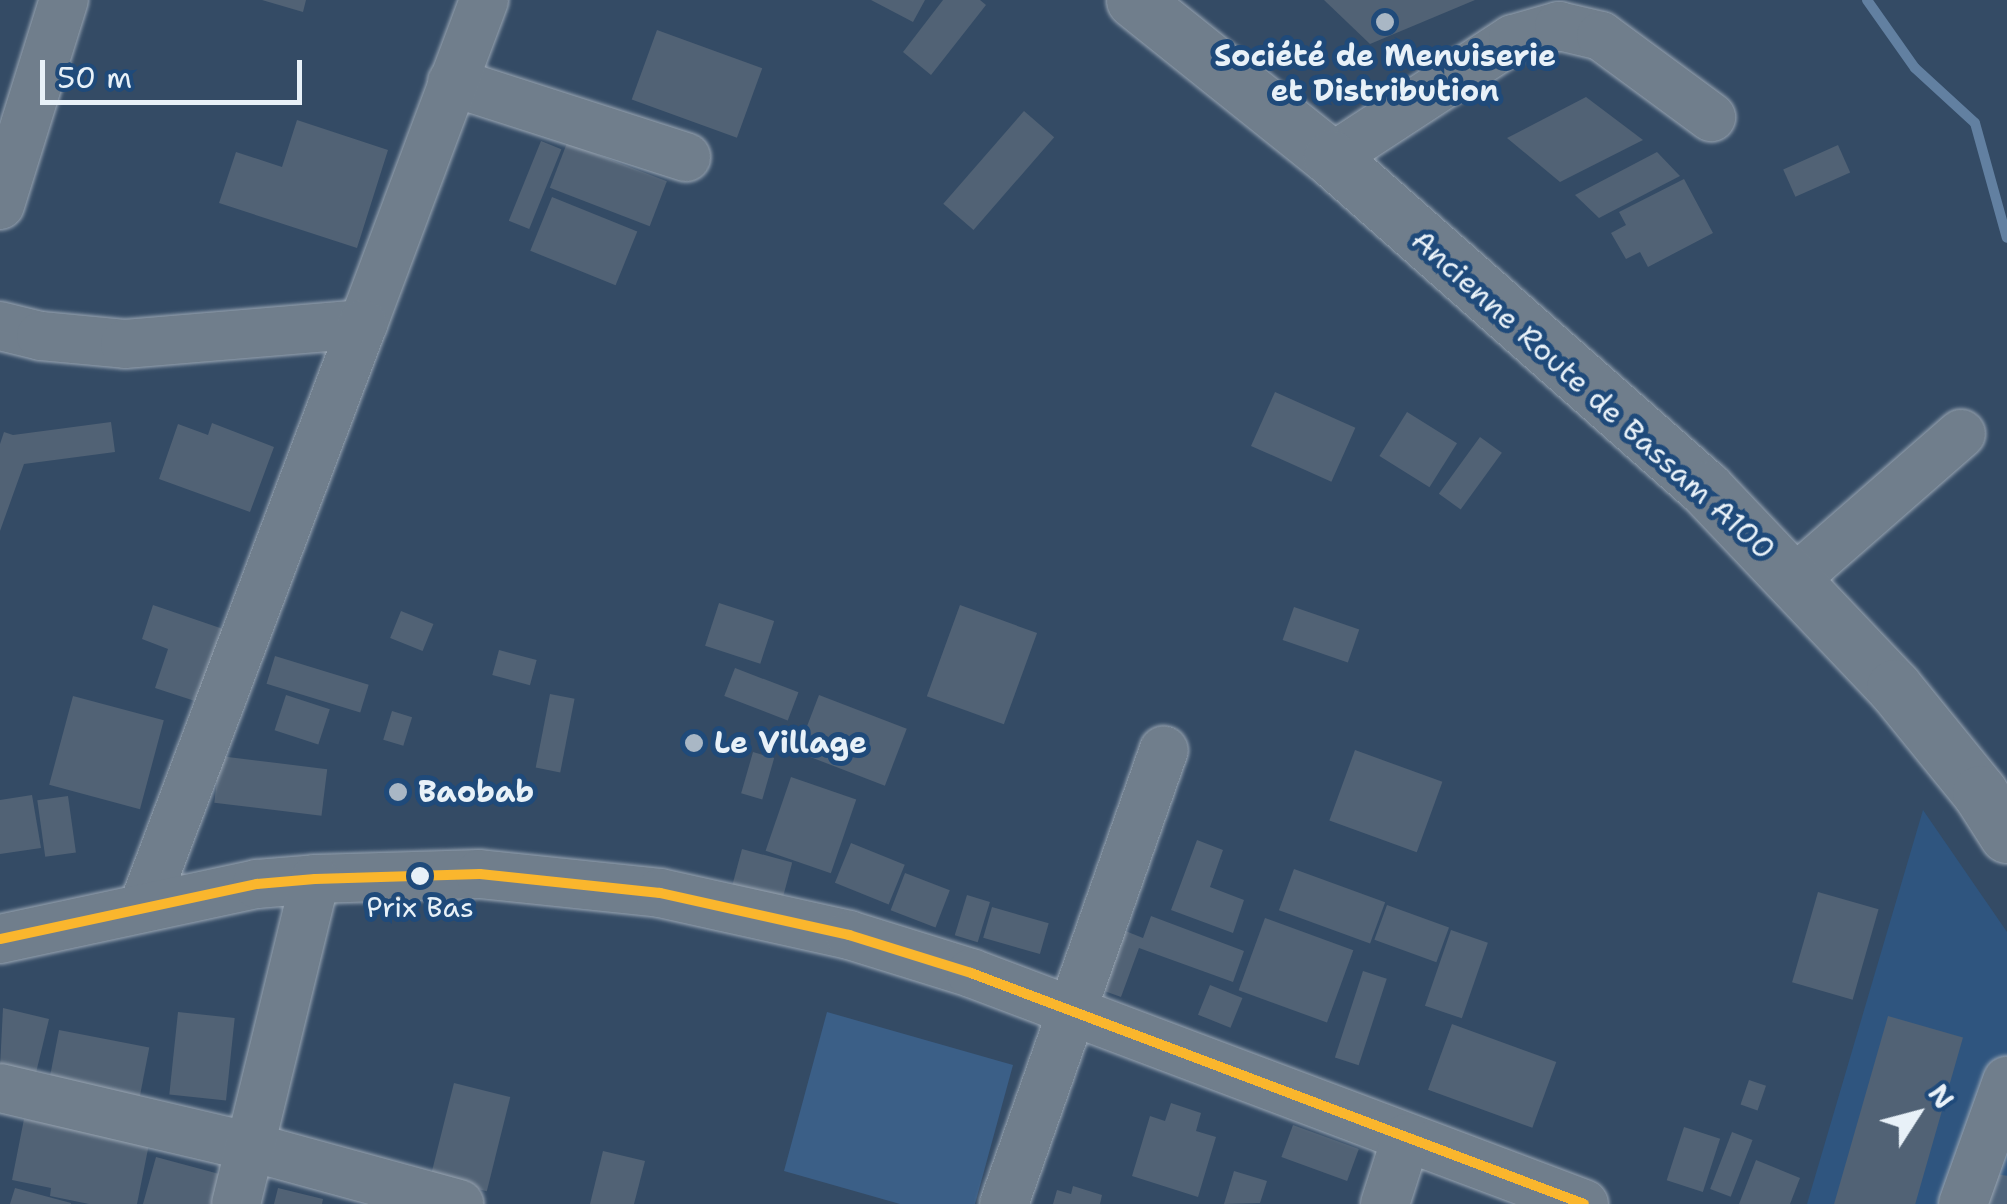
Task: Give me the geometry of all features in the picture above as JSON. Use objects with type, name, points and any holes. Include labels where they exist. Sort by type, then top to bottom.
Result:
[{"type":"main road","name":"Ancienne Route de Bassam A100","points":[[1134,0],[1330,158],[1665,452],[1794,580],[1894,687],[1980,793],[2007,834]]},
{"type":"street","points":[[0,205],[20,74],[64,0]]},
{"type":"street","points":[[143,907],[484,0]]},
{"type":"street","points":[[1330,158],[1513,39],[1560,26],[1601,36],[1710,116]]},
{"type":"street","points":[[452,82],[686,157]]},
{"type":"street","points":[[0,326],[41,336],[125,344],[363,324]]},
{"type":"street","points":[[1794,580],[1961,434]]},
{"type":"street","points":[[1004,1204],[1164,750]]},
{"type":"street","points":[[0,939],[258,884],[314,879],[480,874],[660,892],[849,935],[1075,1010],[1584,1204]]},
{"type":"street","points":[[236,1204],[314,879]]},
{"type":"street","points":[[1969,1198],[2007,1082]]},
{"type":"street","points":[[0,1088],[251,1148],[459,1204]]},
{"type":"street","points":[[1385,1204],[1406,1138]]},
{"type":"shaded area","points":[[1923,810],[2007,932],[2007,1204],[1807,1204]]},
{"type":"shaded area","points":[[827,1012],[1013,1065],[975,1204],[900,1204],[784,1171]]},
{"type":"building","points":[[262,0],[306,0],[303,12]]},
{"type":"building","points":[[871,0],[925,0],[913,22]]},
{"type":"building","points":[[943,0],[980,0],[986,5],[931,75],[903,52]]},
{"type":"building","name":"Société de Menuiserie et Distribution","points":[[1324,0],[1475,0],[1370,44]]},
{"type":"building","points":[[657,30],[762,68],[737,138],[632,100]]},
{"type":"building","points":[[1586,97],[1643,140],[1560,182],[1507,138]]},
{"type":"building","points":[[1024,111],[1054,137],[973,230],[943,204]]},
{"type":"building","points":[[297,120],[388,150],[357,248],[219,203],[236,152],[282,167]]},
{"type":"building","points":[[541,141],[561,149],[529,229],[509,221]]},
{"type":"building","points":[[567,143],[667,181],[650,226],[550,188]]},
{"type":"building","points":[[1838,145],[1850,172],[1795,197],[1783,169]]},
{"type":"building","points":[[1657,152],[1680,176],[1599,218],[1575,195]]},
{"type":"building","points":[[1684,179],[1713,233],[1648,267],[1640,252],[1626,259],[1611,233],[1626,225],[1619,212]]},
{"type":"building","points":[[552,197],[637,231],[616,285],[530,251]]},
{"type":"building","points":[[1275,392],[1355,428],[1331,482],[1251,446]]},
{"type":"building","points":[[1407,412],[1457,443],[1429,487],[1379,456]]},
{"type":"building","points":[[111,422],[115,452],[24,464],[0,531],[0,444],[4,432],[13,435]]},
{"type":"building","points":[[212,423],[274,447],[250,512],[159,479],[178,424],[208,435]]},
{"type":"building","points":[[1480,437],[1502,453],[1461,510],[1439,494]]},
{"type":"building","points":[[719,603],[774,621],[760,664],[705,646]]},
{"type":"building","points":[[153,605],[226,630],[201,703],[155,688],[168,649],[142,639]]},
{"type":"building","points":[[960,605],[1037,633],[1004,724],[927,696]]},
{"type":"building","points":[[1294,607],[1359,629],[1348,663],[1283,640]]},
{"type":"building","points":[[401,611],[433,624],[423,651],[390,638]]},
{"type":"building","points":[[499,650],[537,660],[530,685],[492,675]]},
{"type":"building","points":[[275,656],[369,685],[360,712],[267,684]]},
{"type":"building","points":[[735,668],[798,692],[788,720],[724,696]]},
{"type":"building","points":[[550,694],[575,699],[560,772],[536,768]]},
{"type":"building","points":[[286,695],[330,709],[318,744],[275,730]]},
{"type":"building","points":[[819,695],[907,729],[885,786],[797,752]]},
{"type":"building","points":[[73,696],[164,720],[140,809],[49,785]]},
{"type":"building","points":[[392,711],[412,717],[403,746],[383,740]]},
{"type":"building","points":[[1355,750],[1442,782],[1417,852],[1329,820]]},
{"type":"building","points":[[753,752],[774,758],[762,799],[741,793]]},
{"type":"building","points":[[220,756],[327,769],[321,816],[214,803]]},
{"type":"building","points":[[791,777],[856,799],[831,873],[766,851]]},
{"type":"building","points":[[32,795],[41,848],[0,854],[0,800]]},
{"type":"building","points":[[68,796],[76,852],[45,857],[37,800]]},
{"type":"building","points":[[1197,840],[1223,850],[1210,887],[1244,900],[1233,933],[1171,910]]},
{"type":"building","points":[[851,843],[905,865],[889,905],[835,883]]},
{"type":"building","points":[[742,849],[792,862],[782,899],[732,886]]},
{"type":"building","points":[[1294,869],[1385,902],[1370,944],[1279,910]]},
{"type":"building","points":[[905,873],[950,890],[935,928],[891,910]]},
{"type":"building","points":[[1818,892],[1879,909],[1853,1000],[1792,982]]},
{"type":"building","points":[[967,895],[990,902],[978,942],[955,935]]},
{"type":"building","points":[[1387,905],[1449,928],[1436,962],[1374,940]]},
{"type":"building","points":[[992,907],[1049,923],[1040,954],[983,938]]},
{"type":"building","points":[[1151,916],[1244,951],[1233,982],[1139,948],[1121,997],[1096,988],[1118,928],[1143,938]]},
{"type":"building","points":[[1265,918],[1353,950],[1327,1023],[1239,990]]},
{"type":"building","points":[[1451,930],[1488,943],[1462,1018],[1425,1006]]},
{"type":"building","points":[[1363,971],[1387,979],[1359,1065],[1335,1058]]},
{"type":"building","points":[[1210,985],[1242,998],[1230,1028],[1198,1015]]},
{"type":"building","points":[[3,1008],[49,1019],[35,1077],[0,1068]]},
{"type":"building","points":[[178,1012],[235,1018],[226,1101],[169,1095]]},
{"type":"building","points":[[1888,1016],[1963,1037],[1915,1204],[1834,1204]]},
{"type":"building","points":[[1452,1024],[1556,1062],[1532,1128],[1428,1090]]},
{"type":"building","points":[[59,1030],[149,1048],[138,1105],[48,1088]]},
{"type":"building","points":[[1749,1080],[1766,1086],[1758,1110],[1741,1105]]},
{"type":"building","points":[[454,1083],[510,1097],[487,1191],[431,1177]]},
{"type":"building","points":[[1171,1103],[1201,1113],[1196,1131],[1216,1137],[1198,1197],[1132,1176],[1150,1116],[1165,1121]]},
{"type":"building","points":[[24,1119],[149,1144],[137,1204],[89,1204],[50,1196],[51,1188],[12,1180]]},
{"type":"building","points":[[1293,1125],[1359,1149],[1347,1181],[1281,1157]]},
{"type":"building","points":[[1684,1127],[1720,1139],[1703,1192],[1667,1180]]},
{"type":"building","points":[[1732,1132],[1753,1140],[1731,1197],[1710,1189]]},
{"type":"building","points":[[603,1151],[645,1161],[634,1204],[590,1204]]},
{"type":"building","points":[[156,1157],[223,1175],[215,1204],[143,1204]]},
{"type":"building","points":[[1756,1160],[1800,1178],[1790,1204],[1739,1204]]},
{"type":"building","points":[[1234,1171],[1267,1181],[1260,1203],[1224,1204]]},
{"type":"building","points":[[2007,1184],[2007,1204],[1980,1204],[1978,1190]]},
{"type":"building","points":[[1073,1186],[1102,1195],[1100,1204],[1053,1204],[1057,1190],[1071,1194]]},
{"type":"building","points":[[15,1188],[71,1203],[71,1204],[10,1204]]},
{"type":"building","points":[[278,1188],[323,1199],[322,1204],[274,1204]]},
{"type":"waterway","points":[[1867,0],[1915,68],[1975,123],[2007,238]]},
{"type":"tunnel","points":[[1978,1196],[2007,1200]]},
{"type":"transit line","points":[[0,939],[257,884],[315,879],[480,874],[660,893],[849,935],[971,973],[1584,1204]]},
{"type":"place","name":"Société de Menuiserie et Distribution","points":[[1385,22]]},
{"type":"place","name":"Le Village","points":[[694,743]]},
{"type":"place","name":"Baobab","points":[[398,792]]},
{"type":"place","name":"Prix Bas","points":[[420,876]]}]
